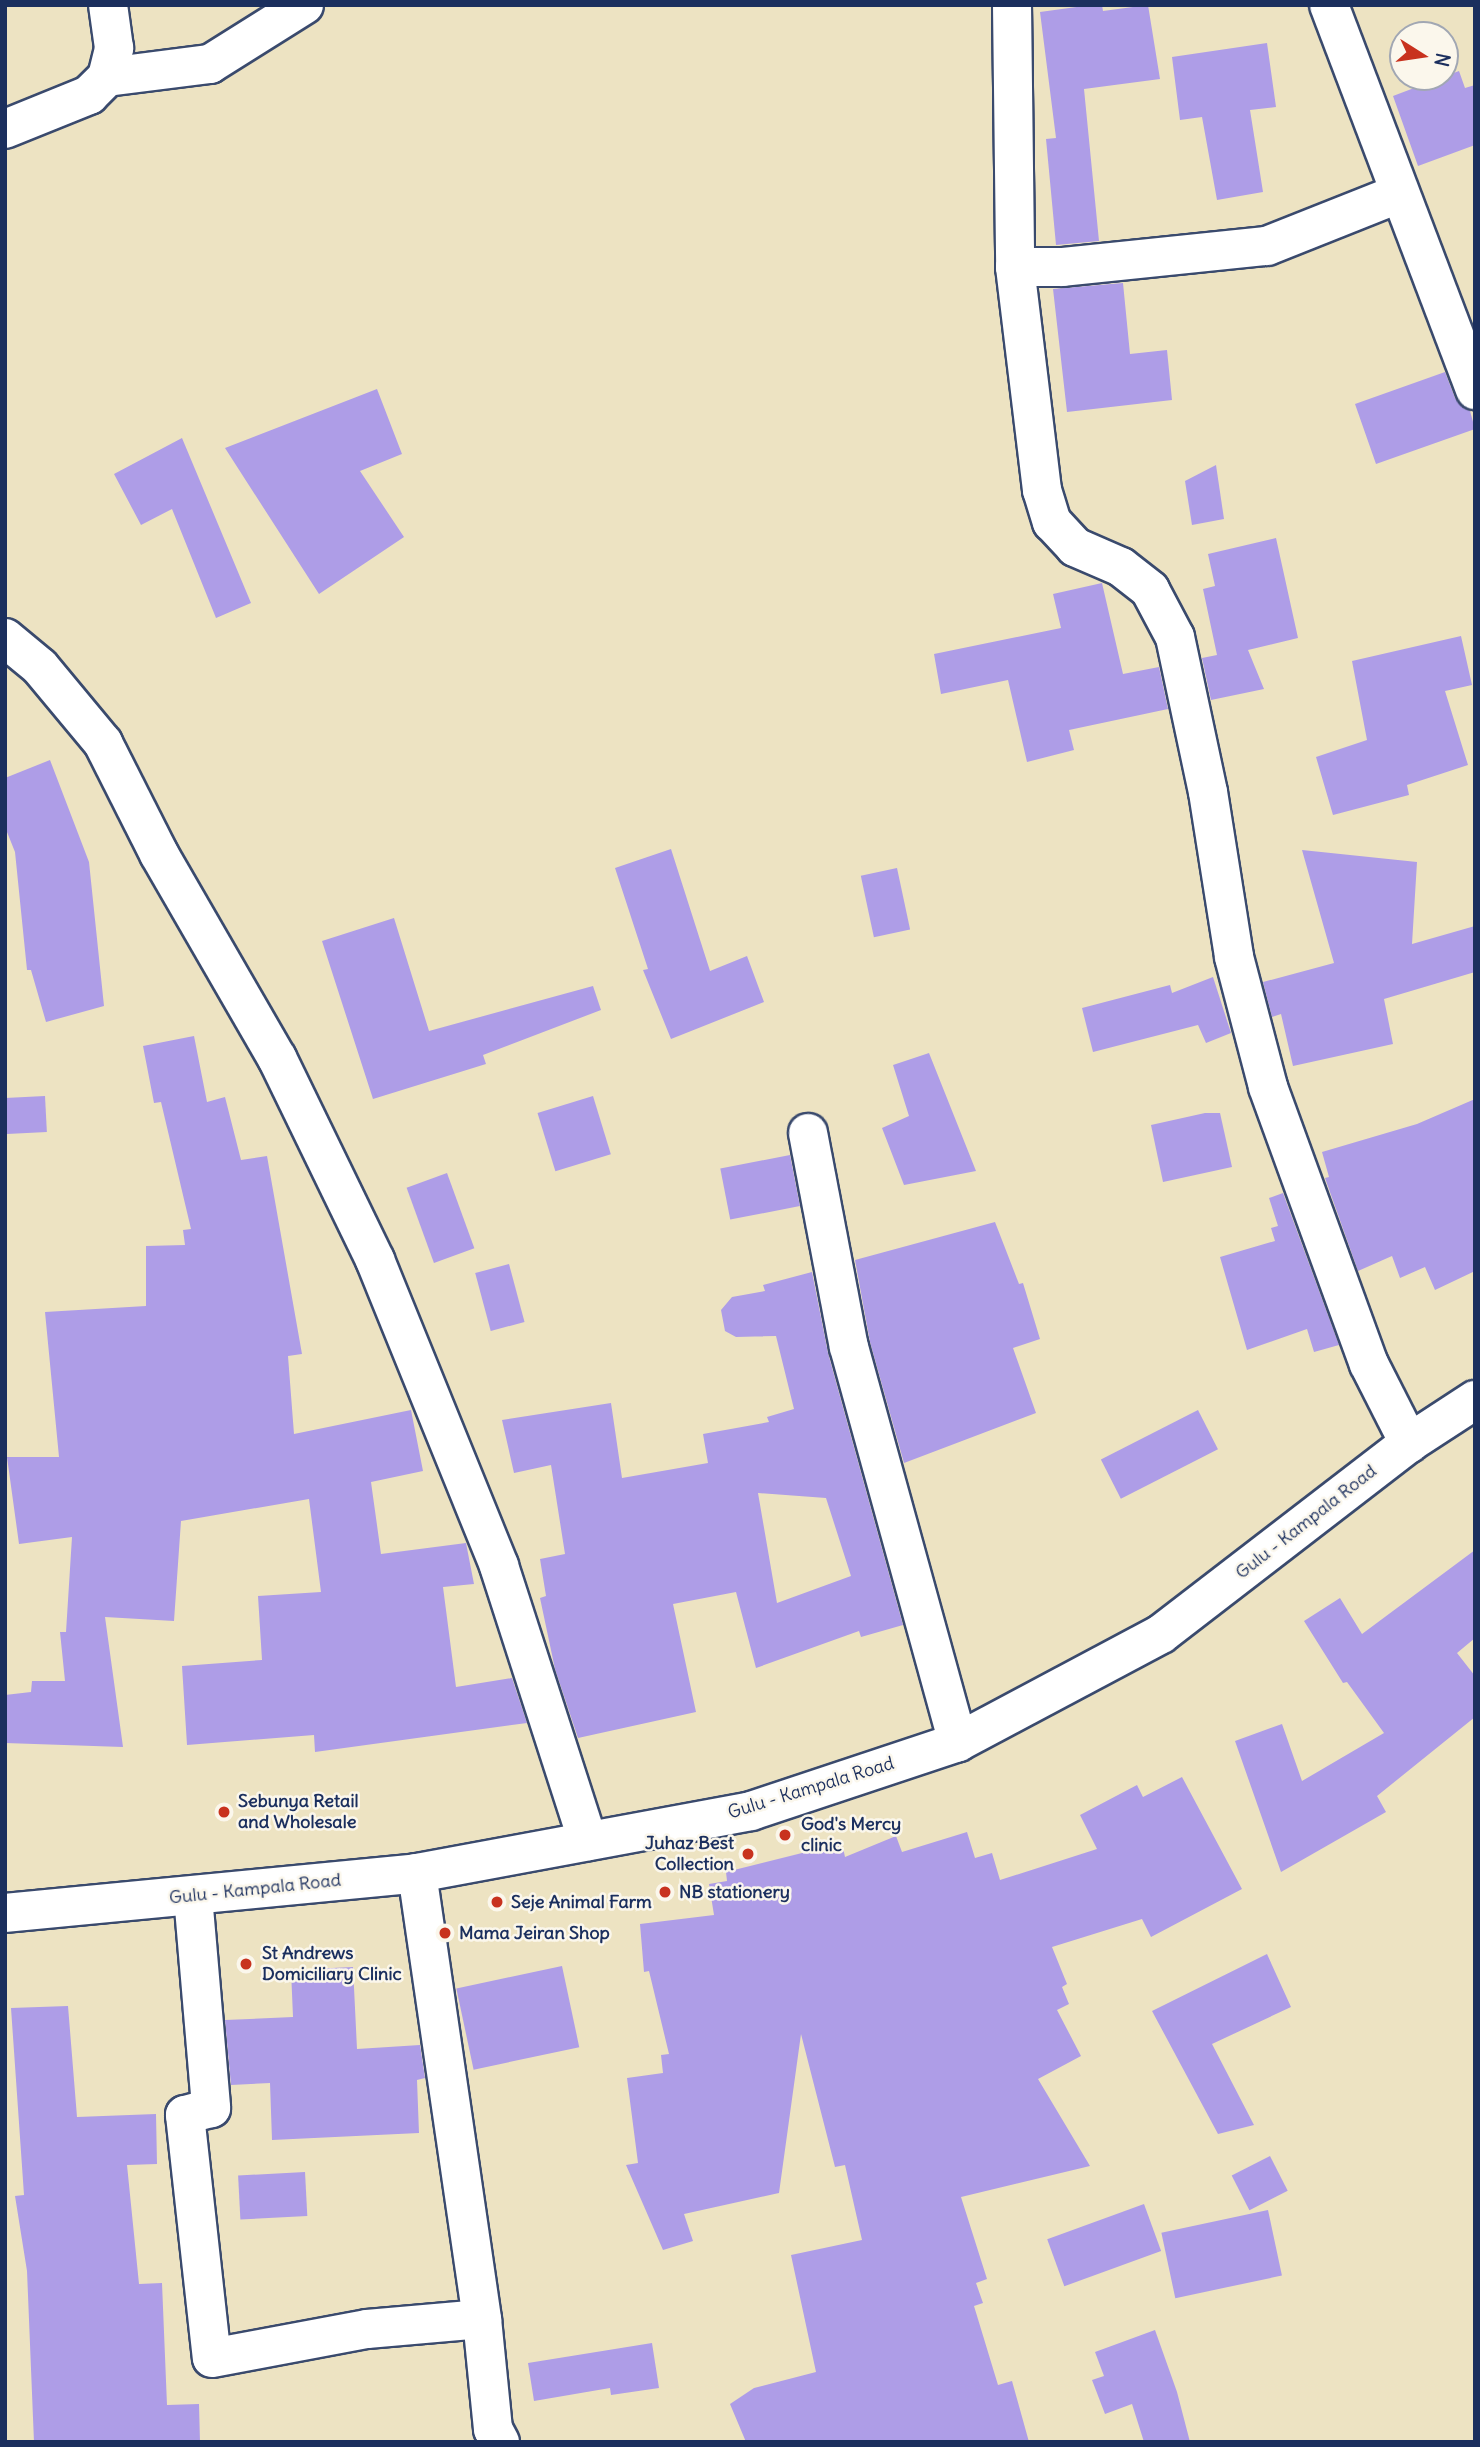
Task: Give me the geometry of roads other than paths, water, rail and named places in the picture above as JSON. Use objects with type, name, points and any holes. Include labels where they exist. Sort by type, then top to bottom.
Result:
[{"type":"street","points":[[5,129],[89,95],[107,77],[114,48],[108,5]]},
{"type":"street","points":[[107,77],[210,64],[304,5]]},
{"type":"street","points":[[1012,5],[1015,267],[1040,477],[1052,522],[1075,547],[1121,567],[1150,590],[1175,637],[1208,792],[1234,957],[1268,1087],[1369,1364],[1409,1443]]},
{"type":"street","points":[[1329,5],[1398,194],[1475,390]]},
{"type":"street","points":[[1015,267],[1063,267],[1267,246],[1398,194]]},
{"type":"street","points":[[5,638],[40,667],[103,743],[159,854],[277,1058],[374,1260],[499,1566],[588,1841]]},
{"type":"street","points":[[808,1133],[849,1347],[958,1742]]},
{"type":"street","name":"Gulu - Kampala Road","points":[[5,1913],[417,1873],[751,1811],[958,1742],[1161,1634],[1409,1443],[1475,1400]]},
{"type":"street","points":[[417,1873],[482,2319],[493,2430],[500,2442]]},
{"type":"street","points":[[193,1896],[211,2108],[185,2115],[212,2358],[367,2329],[482,2319]]},
{"type":"place","name":"Sebunya Retail and Wholesale","points":[[224,1812]]},
{"type":"place","name":"God's Mercy clinic","points":[[785,1835]]},
{"type":"place","name":"Juhaz Best Collection","points":[[748,1854]]},
{"type":"place","name":"NB stationery","points":[[665,1892]]},
{"type":"place","name":"Seje Animal Farm","points":[[497,1902]]},
{"type":"place","name":"Mama Jeiran Shop","points":[[445,1933]]},
{"type":"place","name":"St Andrews Domiciliary Clinic","points":[[246,1964]]}]
